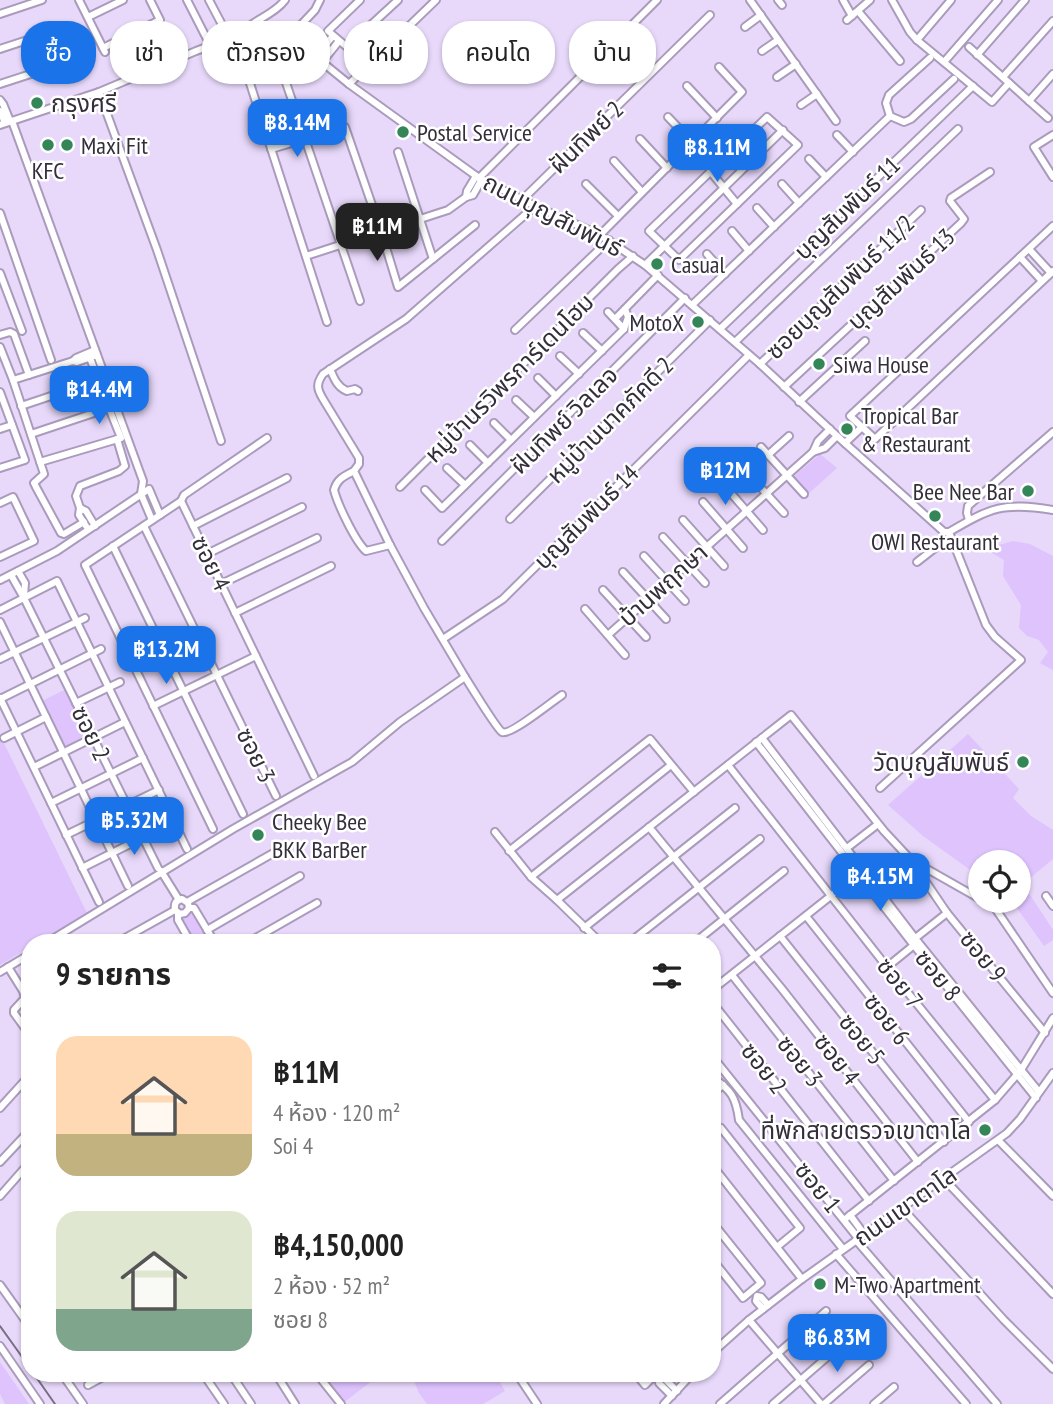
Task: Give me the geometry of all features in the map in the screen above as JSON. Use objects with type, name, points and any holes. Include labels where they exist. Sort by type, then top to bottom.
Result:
[{"type":"street","points":[[0,14],[42,0]]},
{"type":"street","points":[[79,0],[104,50],[160,20],[149,0]]},
{"type":"street","points":[[88,17],[123,0]]},
{"type":"street","points":[[187,0],[202,29]]},
{"type":"street","points":[[209,0],[220,21]]},
{"type":"street","points":[[256,21],[277,9],[285,0]]},
{"type":"street","points":[[305,21],[320,0]]},
{"type":"street","points":[[360,0],[328,31],[347,47],[398,0]]},
{"type":"street","points":[[414,21],[436,0]]},
{"type":"street","points":[[306,256],[452,208],[473,195],[479,178],[657,0]]},
{"type":"street","points":[[750,0],[836,121]]},
{"type":"street","points":[[843,0],[852,15],[900,61]]},
{"type":"street","points":[[852,15],[870,0]]},
{"type":"street","points":[[892,0],[917,40],[992,102],[1009,83]]},
{"type":"street","points":[[917,40],[951,0]]},
{"type":"street","points":[[944,62],[998,0]]},
{"type":"street","points":[[977,55],[1025,0]]},
{"type":"street","name":"ฝันทิพย์ 2","points":[[522,200],[710,15]]},
{"type":"street","points":[[745,27],[761,15]]},
{"type":"street","points":[[1003,78],[1053,21]]},
{"type":"street","points":[[330,43],[336,38]]},
{"type":"street","points":[[330,49],[336,38]]},
{"type":"street","points":[[762,51],[778,40]]},
{"type":"street","points":[[0,49],[21,42]]},
{"type":"street","points":[[969,47],[1048,118]]},
{"type":"street","points":[[7,122],[99,92],[202,48]]},
{"type":"street","points":[[930,58],[890,95],[886,103],[890,116],[904,122],[911,119],[954,79]]},
{"type":"street","points":[[777,77],[796,64]]},
{"type":"street","points":[[327,322],[247,74],[279,65],[360,301]]},
{"type":"street","points":[[600,235],[742,92],[719,67]]},
{"type":"street","name":"ถนนบุญสัมพันธ์","points":[[330,68],[344,79]]},
{"type":"street","points":[[1029,101],[1053,75]]},
{"type":"street","points":[[0,83],[21,76]]},
{"type":"street","name":"ถนนบุญสัมพันธ์","points":[[350,84],[479,178],[600,235],[645,265],[760,364],[949,535]]},
{"type":"street","points":[[687,86],[717,118]]},
{"type":"street","name":"บุญสัมพันธ์ 11","points":[[720,329],[973,86]]},
{"type":"street","points":[[99,92],[157,250],[220,441]]},
{"type":"street","points":[[801,106],[817,94]]},
{"type":"street","points":[[0,100],[4,104],[7,122],[143,481],[141,494],[152,520]]},
{"type":"street","points":[[0,111],[7,122]]},
{"type":"street","points":[[692,305],[890,116]]},
{"type":"street","points":[[667,117],[692,142]]},
{"type":"street","points":[[767,117],[798,145],[679,260],[649,231],[710,172],[767,117]]},
{"type":"street","points":[[271,149],[345,127],[398,287],[475,225]]},
{"type":"street","points":[[735,342],[958,129]]},
{"type":"street","points":[[645,265],[783,130]]},
{"type":"street","points":[[837,135],[853,152]]},
{"type":"street","points":[[1052,172],[1034,147],[1053,135]]},
{"type":"street","points":[[640,139],[667,168]]},
{"type":"street","points":[[398,152],[433,259]]},
{"type":"street","points":[[809,159],[826,177]]},
{"type":"street","points":[[614,161],[642,192]]},
{"type":"street","points":[[710,172],[737,204]]},
{"type":"street","name":"บุญสัมพันธ์ 13","points":[[784,387],[961,223],[964,219],[950,201],[951,198],[990,173]]},
{"type":"street","points":[[586,184],[618,216]]},
{"type":"street","points":[[782,184],[800,203]]},
{"type":"street","points":[[390,545],[366,551],[360,546],[334,490],[340,478],[354,471],[359,464],[359,458],[318,390],[318,382],[323,374],[406,318],[535,206]]},
{"type":"street","points":[[757,208],[774,227]]},
{"type":"street","name":"ซอยบุญสัมพันธ์ 11/2","points":[[760,364],[921,210]]},
{"type":"street","points":[[0,213],[51,360]]},
{"type":"street","points":[[1029,248],[1052,272],[876,439],[850,416],[1029,248],[1053,226]]},
{"type":"street","points":[[732,231],[749,251]]},
{"type":"street","points":[[514,330],[609,240]]},
{"type":"street","points":[[707,254],[725,274]]},
{"type":"street","name":"หมู่บ้านรวิพรการ์เดนโฮม","points":[[400,487],[633,256]]},
{"type":"street","points":[[1020,257],[1042,281]]},
{"type":"street","points":[[0,273],[22,331]]},
{"type":"street","points":[[615,319],[658,275]]},
{"type":"street","name":"ฝันทิพย์ วิลเลจ","points":[[443,541],[685,298]]},
{"type":"street","points":[[425,490],[442,508],[624,329],[628,317],[625,309]]},
{"type":"street","points":[[608,312],[624,329]]},
{"type":"street","name":"หมู่บ้านนาคภัคดี 2","points":[[510,519],[710,320]]},
{"type":"street","points":[[0,335],[10,332],[13,334],[29,375]]},
{"type":"street","points":[[583,333],[602,351]]},
{"type":"street","points":[[799,402],[865,341]]},
{"type":"street","points":[[0,347],[44,474],[34,483],[61,533],[64,534],[83,522]]},
{"type":"street","points":[[13,380],[94,354]]},
{"type":"street","points":[[40,462],[121,438],[99,380],[94,354]]},
{"type":"street","name":"บุญสัมพันธ์ 14","points":[[443,639],[503,599],[749,355]]},
{"type":"street","points":[[560,356],[579,374]]},
{"type":"street","points":[[330,369],[341,389],[358,391]]},
{"type":"street","points":[[538,378],[556,396]]},
{"type":"street","points":[[21,406],[99,380]]},
{"type":"street","points":[[0,392],[25,460],[0,468]]},
{"type":"street","points":[[516,400],[534,417]]},
{"type":"street","points":[[31,434],[109,408]]},
{"type":"street","points":[[494,423],[511,440]]},
{"type":"street","points":[[0,429],[12,425]]},
{"type":"street","points":[[845,443],[862,427]]},
{"type":"street","name":"บ้านพฤกษา","points":[[813,452],[818,441],[830,429]]},
{"type":"street","points":[[970,520],[968,506],[1053,432]]},
{"type":"street","points":[[768,455],[789,436]]},
{"type":"street","name":"บ้านพฤกษา","points":[[608,635],[813,452],[825,448],[837,436]]},
{"type":"street","points":[[91,528],[83,522],[79,514],[76,496],[80,486],[119,471],[125,466],[117,439]]},
{"type":"street","points":[[213,829],[85,565],[267,439]]},
{"type":"street","points":[[470,445],[488,463]]},
{"type":"street","points":[[761,447],[804,494]]},
{"type":"street","points":[[742,467],[784,513]]},
{"type":"street","points":[[447,468],[465,485]]},
{"type":"street","points":[[354,471],[425,608],[501,732],[509,732],[518,727],[562,695]]},
{"type":"street","points":[[193,526],[287,478]]},
{"type":"street","points":[[723,484],[763,530]]},
{"type":"street","points":[[0,580],[57,551],[149,489],[160,515]]},
{"type":"street","points":[[0,503],[13,497],[34,541],[0,557]]},
{"type":"street","name":"ซอย 4","points":[[181,501],[314,776]]},
{"type":"street","points":[[703,502],[743,548]]},
{"type":"street","points":[[917,562],[970,520],[992,509],[1027,506],[1053,510]]},
{"type":"street","points":[[80,508],[86,511],[91,528]]},
{"type":"street","points":[[207,555],[302,508]]},
{"type":"street","points":[[683,520],[724,566]]},
{"type":"street","name":"ซอย 3","points":[[144,526],[276,796]]},
{"type":"street","points":[[880,789],[1021,660],[995,637],[986,625],[949,535]]},
{"type":"street","points":[[663,537],[705,583]]},
{"type":"street","points":[[221,584],[317,538]]},
{"type":"street","points":[[113,546],[243,814]]},
{"type":"street","points":[[644,556],[685,601]]},
{"type":"street","points":[[235,613],[331,566]]},
{"type":"street","points":[[18,571],[25,583],[24,598]]},
{"type":"street","points":[[623,572],[666,620]]},
{"type":"street","points":[[10,575],[24,598]]},
{"type":"street","points":[[0,610],[57,581],[187,849]]},
{"type":"street","points":[[603,590],[646,637]]},
{"type":"street","name":"ซอย 2","points":[[24,598],[143,838],[179,900]]},
{"type":"street","points":[[585,609],[625,655]]},
{"type":"street","points":[[0,659],[85,618]]},
{"type":"street","points":[[0,622],[128,886]]},
{"type":"street","points":[[99,902],[0,699],[101,649]]},
{"type":"street","points":[[153,706],[256,656]]},
{"type":"street","points":[[66,934],[160,870],[352,762],[400,722],[465,677]]},
{"type":"street","points":[[76,702],[120,682]]},
{"type":"street","name":"ซอย 9","points":[[759,740],[791,715],[878,824],[911,860],[947,913],[1045,1033]]},
{"type":"street","points":[[4,738],[46,717]]},
{"type":"street","points":[[34,767],[125,722]]},
{"type":"street","points":[[509,851],[650,739],[694,792]]},
{"type":"street","points":[[557,900],[759,740]]},
{"type":"street","name":"ซอย 8","points":[[759,740],[847,848],[861,872]]},
{"type":"street","name":"ซอย 8","points":[[759,740],[914,942],[1037,1095]]},
{"type":"street","points":[[51,803],[143,758]]},
{"type":"street","points":[[531,877],[671,765]]},
{"type":"street","name":"ซอย 7","points":[[728,765],[995,1101]]},
{"type":"street","points":[[66,835],[159,790]]},
{"type":"street","points":[[584,928],[736,808]]},
{"type":"street","points":[[82,868],[174,822]]},
{"type":"street","points":[[847,848],[878,824]]},
{"type":"street","name":"ซอย 4","points":[[649,827],[918,1162]]},
{"type":"street","points":[[495,832],[531,877],[591,934]]},
{"type":"street","points":[[640,934],[760,839]]},
{"type":"street","points":[[133,934],[177,911],[185,913],[188,905],[284,847]]},
{"type":"street","points":[[911,860],[968,893]]},
{"type":"street","points":[[705,934],[784,871]]},
{"type":"street","points":[[721,983],[861,872]]},
{"type":"street","points":[[207,930],[300,876]]},
{"type":"street","points":[[1046,895],[1053,906]]},
{"type":"street","points":[[184,934],[175,905],[182,899],[194,908],[209,934]]},
{"type":"street","points":[[263,934],[317,903]]},
{"type":"street","points":[[887,967],[947,913]]},
{"type":"street","points":[[998,913],[1053,993]]},
{"type":"street","name":"ซอย 6","points":[[806,916],[969,1122]]},
{"type":"street","name":"ซอย 5","points":[[780,936],[944,1142]]},
{"type":"street","points":[[0,972],[21,959]]},
{"type":"street","points":[[8,967],[21,987]]},
{"type":"street","name":"ซอย 3","points":[[732,975],[894,1181]]},
{"type":"street","points":[[21,1002],[14,1010],[21,1023]]},
{"type":"street","name":"ซอย 2","points":[[721,1013],[869,1200]]},
{"type":"street","points":[[847,1218],[995,1101],[1019,1073],[1053,1018]]},
{"type":"street","name":"ซอย 1","points":[[721,1067],[997,1404]]},
{"type":"street","name":"ถนนเขาตาโล","points":[[721,1345],[802,1279],[998,1140],[1020,1119],[1053,1073]]},
{"type":"street","points":[[0,1108],[21,1085]]},
{"type":"street","points":[[723,1085],[730,1091],[736,1104],[739,1120],[843,1249]]},
{"type":"street","points":[[721,1128],[800,1228],[777,1247]]},
{"type":"street","points":[[0,1162],[21,1140]]},
{"type":"street","points":[[998,1140],[1053,1196]]},
{"type":"street","points":[[0,1196],[21,1172]]},
{"type":"street","points":[[721,1176],[802,1279]]},
{"type":"street","points":[[943,1178],[1053,1294]]},
{"type":"street","points":[[901,1207],[1004,1320],[1053,1369]]},
{"type":"street","points":[[721,1233],[761,1283],[754,1294],[743,1298],[721,1270]]},
{"type":"street","points":[[836,1254],[965,1404]]},
{"type":"street","points":[[0,1285],[21,1314]]},
{"type":"street","points":[[754,1294],[761,1297],[765,1307]]},
{"type":"street","points":[[720,1404],[826,1311]]},
{"type":"street","points":[[749,1320],[822,1404],[869,1365]]},
{"type":"street","points":[[773,1404],[849,1338]]},
{"type":"street","points":[[0,1346],[21,1376]]},
{"type":"street","points":[[25,1382],[40,1404]]},
{"type":"street","points":[[68,1382],[83,1404]]},
{"type":"street","points":[[88,1385],[93,1382]]},
{"type":"street","points":[[209,1382],[224,1404]]},
{"type":"street","points":[[236,1382],[251,1404]]},
{"type":"street","points":[[281,1382],[295,1404]]},
{"type":"street","points":[[323,1382],[341,1404]]},
{"type":"street","points":[[522,1382],[537,1404]]},
{"type":"street","points":[[667,1382],[674,1393]]},
{"type":"street","points":[[664,1404],[684,1382]]},
{"type":"street","points":[[874,1404],[894,1387]]},
{"type":"shaded area","points":[[820,454],[837,468],[807,495],[792,478]]},
{"type":"shaded area","points":[[1013,541],[1030,544],[1053,556],[1053,670],[1040,663],[1048,652],[1039,640],[1027,636],[1019,628],[1021,605],[1003,576],[1004,560],[992,553],[999,545]]},
{"type":"shaded area","points":[[66,689],[89,737],[63,749],[40,702]]},
{"type":"shaded area","points":[[968,734],[1019,789],[1013,798],[1031,816],[1053,830],[1053,859],[1031,877],[1031,850],[968,850],[968,868],[923,836],[888,805]]},
{"type":"shaded area","points":[[0,735],[87,913],[52,934],[21,934],[21,952],[0,965]]},
{"type":"shaded area","points":[[1031,896],[1053,930],[1053,940],[1044,946],[1021,913],[1031,913]]},
{"type":"shaded area","points":[[193,911],[206,934],[190,934],[181,918]]},
{"type":"shaded area","points":[[0,1362],[29,1404],[5,1404],[0,1394]]},
{"type":"shaded area","points":[[329,1382],[371,1382],[343,1403]]},
{"type":"shaded area","points":[[414,1382],[500,1382],[505,1391],[483,1404],[427,1404]]},
{"type":"railway","points":[[0,1326],[21,1355]]},
{"type":"railway","points":[[40,1382],[55,1404]]},
{"type":"place","name":"กรุงศรี","points":[[37,103]]},
{"type":"place","name":"Postal Service","points":[[403,132]]},
{"type":"place","name":"KFC","points":[[48,145]]},
{"type":"place","name":"Maxi Fit","points":[[67,145]]},
{"type":"place","name":"Casual","points":[[657,264]]},
{"type":"place","name":"MotoX","points":[[698,322]]},
{"type":"place","name":"Siwa House","points":[[819,364]]},
{"type":"place","name":"Tropical Bar & Restaurant","points":[[847,429]]},
{"type":"place","name":"Bee Nee Bar","points":[[1028,491]]},
{"type":"place","name":"OWI Restaurant","points":[[935,516]]},
{"type":"place","name":"วัดบุญสัมพันธ์","points":[[1023,762]]},
{"type":"place","name":"Cheeky Bee BKK BarBer","points":[[258,835]]},
{"type":"place","name":"ที่พักสายตรวจเขาตาโล","points":[[985,1130]]},
{"type":"place","name":"M-Two Apartment","points":[[820,1284]]}]
